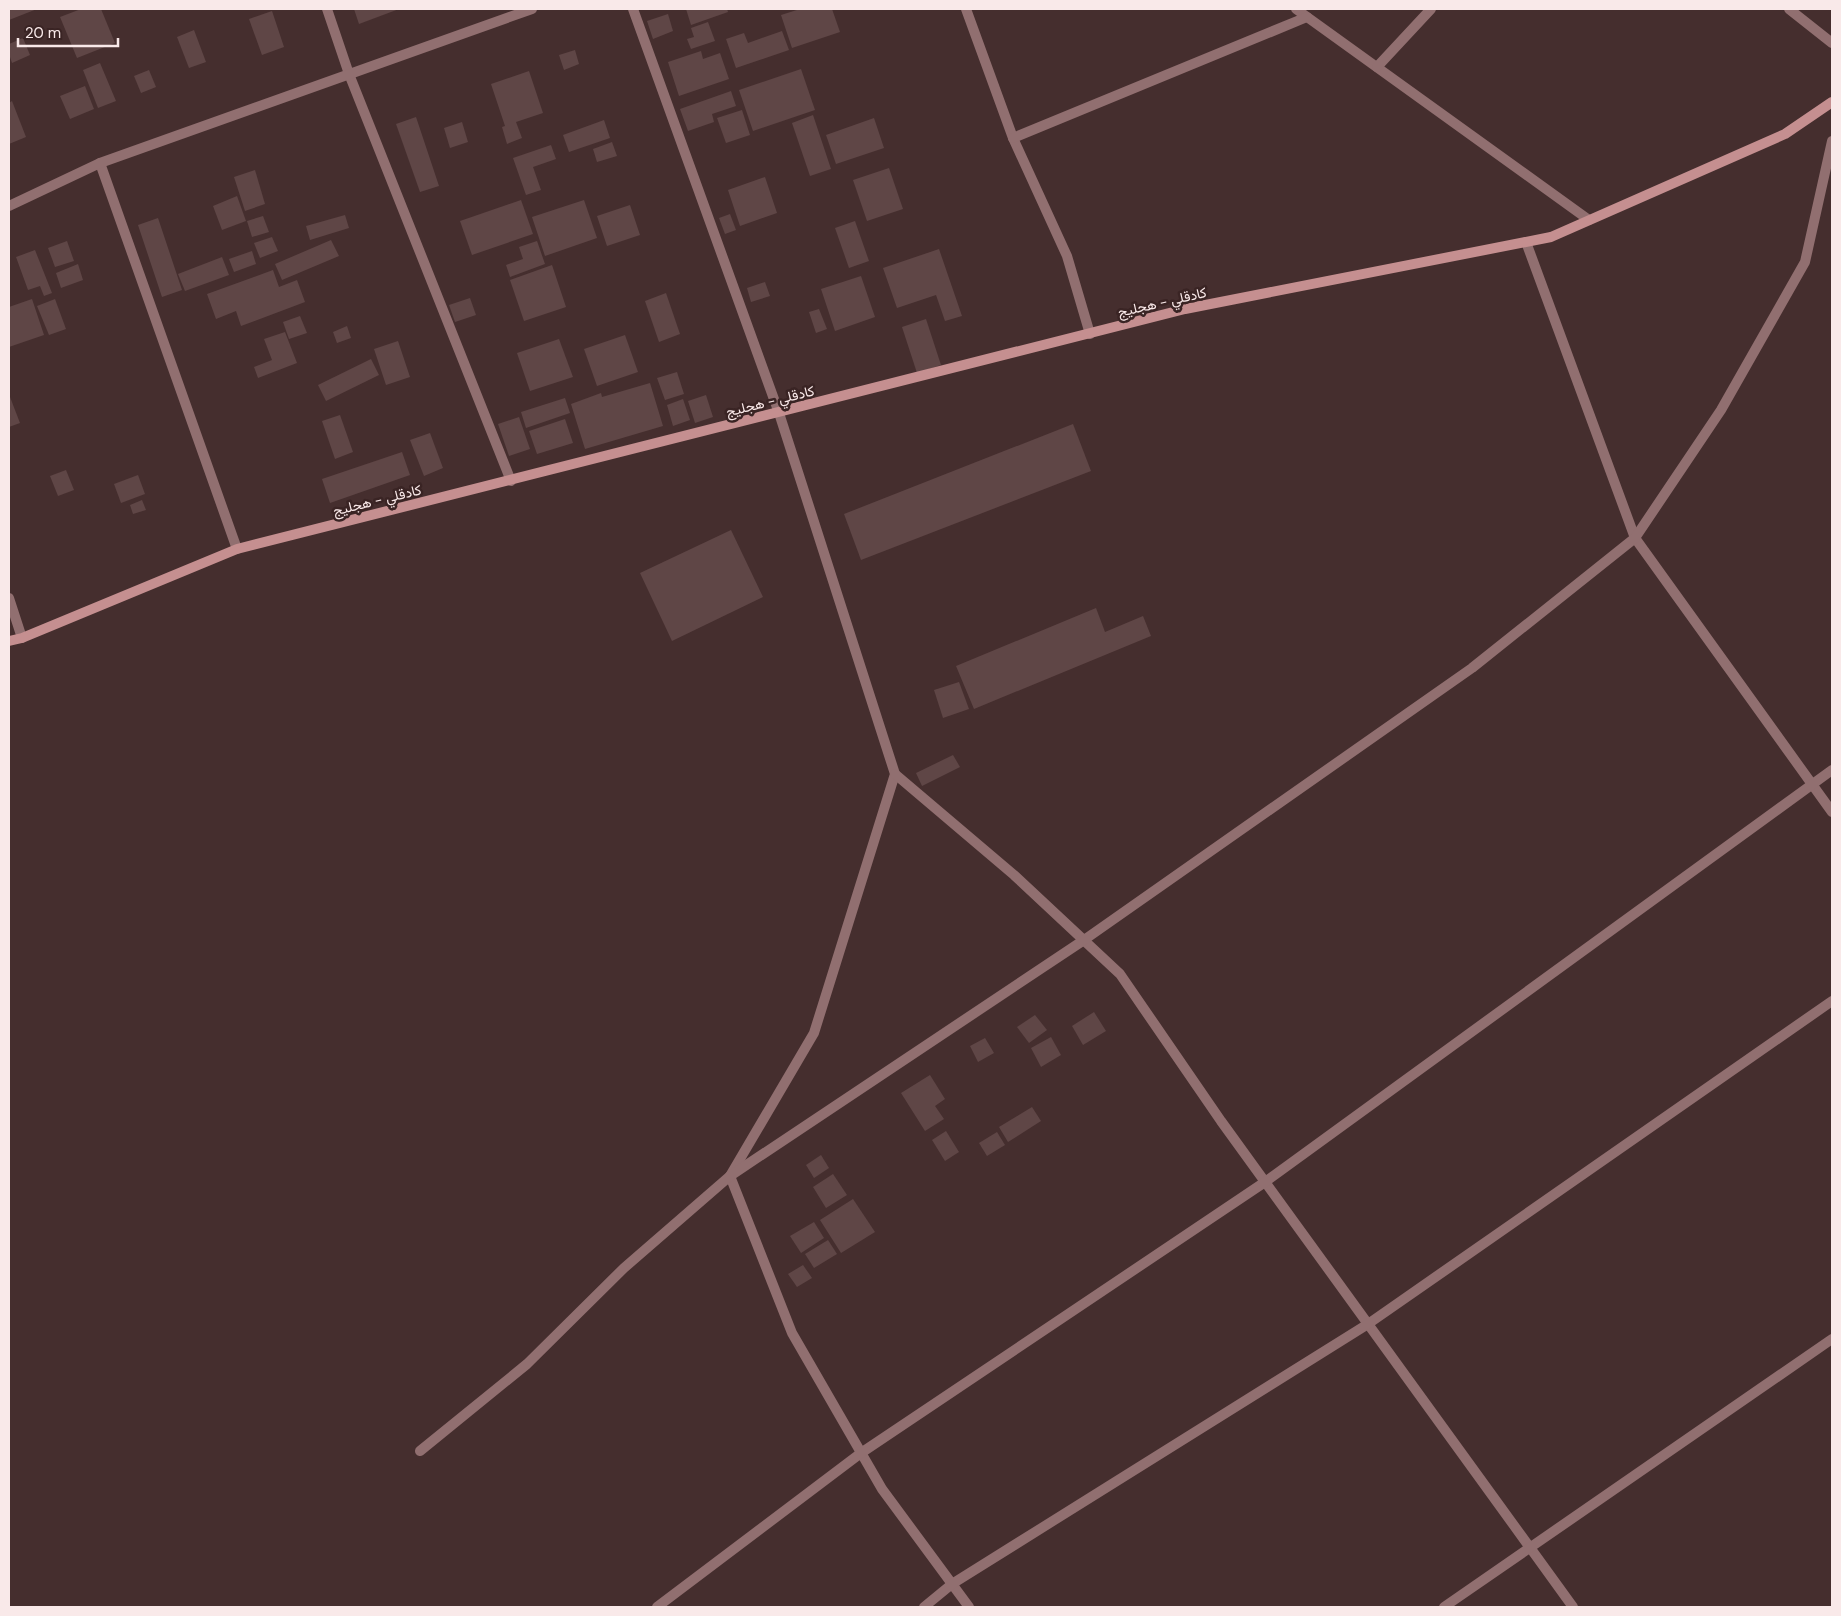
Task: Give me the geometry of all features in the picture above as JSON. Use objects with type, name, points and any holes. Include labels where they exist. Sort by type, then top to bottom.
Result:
[{"type":"street","points":[[327,9],[349,74],[511,481]]},
{"type":"street","points":[[9,206],[100,163],[532,9]]},
{"type":"street","points":[[633,9],[779,413],[895,774],[1014,874],[1120,974],[1221,1121],[1573,1607]]},
{"type":"street","points":[[966,9],[1013,138],[1067,256],[1090,334]]},
{"type":"street","points":[[1296,9],[1589,220]]},
{"type":"street","points":[[1377,67],[1431,9]]},
{"type":"street","points":[[1789,9],[1832,43]]},
{"type":"street","points":[[1013,138],[1307,17]]},
{"type":"street","name":"كادقلي - هجليج","points":[[9,641],[22,638],[237,549],[1185,309],[1551,237],[1785,134],[1832,102]]},
{"type":"street","points":[[420,1452],[527,1364],[624,1268],[730,1176],[1084,940],[1472,668],[1635,538],[1721,410],[1805,262],[1832,141]]},
{"type":"street","points":[[100,163],[237,549]]},
{"type":"street","points":[[1526,242],[1635,538],[1832,812]]},
{"type":"street","points":[[9,598],[22,638]]},
{"type":"street","points":[[657,1607],[861,1453],[1265,1182],[1832,770]]},
{"type":"street","points":[[730,1176],[814,1033],[895,774]]},
{"type":"street","points":[[924,1607],[952,1584],[1368,1324],[1832,1001]]},
{"type":"street","points":[[730,1176],[792,1333],[882,1489],[969,1607]]},
{"type":"street","points":[[1444,1607],[1832,1339]]},
{"type":"building","points":[[9,9],[37,9],[9,20]]},
{"type":"building","points":[[81,9],[101,9],[115,43],[77,58],[60,17]]},
{"type":"building","points":[[354,9],[399,9],[359,24]]},
{"type":"building","points":[[686,9],[727,9],[728,12],[691,25]]},
{"type":"building","points":[[800,9],[832,9],[840,32],[792,48],[781,15]]},
{"type":"building","points":[[272,11],[284,47],[262,55],[249,19]]},
{"type":"building","points":[[668,14],[673,31],[653,39],[647,21]]},
{"type":"building","points":[[708,22],[715,41],[691,49],[687,39],[694,37],[691,28]]},
{"type":"building","points":[[194,30],[206,62],[189,68],[177,37]]},
{"type":"building","points":[[782,31],[789,50],[736,68],[726,39],[744,33],[748,43]]},
{"type":"building","points":[[23,38],[30,55],[12,63],[9,54],[9,44]]},
{"type":"building","points":[[575,50],[579,64],[564,70],[559,55]]},
{"type":"building","points":[[701,51],[703,59],[720,53],[729,79],[679,96],[668,62]]},
{"type":"building","points":[[100,63],[116,101],[98,108],[83,70]]},
{"type":"building","points":[[801,69],[815,110],[753,131],[739,90]]},
{"type":"building","points":[[149,70],[156,87],[141,93],[134,76]]},
{"type":"building","points":[[529,71],[543,113],[516,122],[522,138],[507,144],[502,127],[505,126],[491,84]]},
{"type":"building","points":[[85,86],[94,109],[70,119],[60,96]]},
{"type":"building","points":[[731,91],[736,106],[712,114],[714,122],[688,131],[680,109]]},
{"type":"building","points":[[12,101],[26,137],[9,144],[9,103]]},
{"type":"building","points":[[742,110],[750,135],[726,143],[717,118]]},
{"type":"building","points":[[813,115],[831,169],[810,176],[792,123]]},
{"type":"building","points":[[416,117],[439,186],[420,192],[396,124]]},
{"type":"building","points":[[874,118],[884,148],[836,164],[826,135]]},
{"type":"building","points":[[604,120],[610,138],[569,152],[563,135]]},
{"type":"building","points":[[462,122],[468,142],[450,148],[444,128]]},
{"type":"building","points":[[612,142],[617,156],[597,162],[593,149]]},
{"type":"building","points":[[551,145],[556,159],[533,167],[541,190],[526,195],[513,158]]},
{"type":"building","points":[[889,168],[903,209],[867,221],[853,180]]},
{"type":"building","points":[[255,170],[265,204],[245,211],[234,177]]},
{"type":"building","points":[[765,177],[777,213],[740,226],[728,190]]},
{"type":"building","points":[[237,196],[246,221],[222,230],[213,206]]},
{"type":"building","points":[[521,200],[533,234],[472,255],[460,221]]},
{"type":"building","points":[[584,200],[597,238],[545,256],[532,217]]},
{"type":"building","points":[[630,205],[640,235],[607,246],[597,216]]},
{"type":"building","points":[[730,214],[736,230],[725,234],[719,218]]},
{"type":"building","points":[[345,215],[349,228],[310,240],[306,226]]},
{"type":"building","points":[[263,216],[269,232],[252,237],[247,221]]},
{"type":"building","points":[[158,218],[182,290],[162,297],[138,225]]},
{"type":"building","points":[[855,221],[869,261],[849,268],[835,228]]},
{"type":"building","points":[[272,237],[278,251],[260,258],[254,243]]},
{"type":"building","points":[[331,240],[339,256],[282,280],[275,264]]},
{"type":"building","points":[[67,241],[74,261],[55,267],[48,248]]},
{"type":"building","points":[[537,241],[545,264],[510,277],[506,265],[523,259],[519,247]]},
{"type":"building","points":[[939,249],[962,316],[945,321],[936,295],[897,308],[883,268]]},
{"type":"building","points":[[35,250],[52,293],[44,296],[40,286],[28,290],[16,257]]},
{"type":"building","points":[[252,251],[256,264],[234,272],[229,259]]},
{"type":"building","points":[[222,257],[229,275],[185,291],[178,274]]},
{"type":"building","points":[[78,264],[83,280],[61,288],[56,273]]},
{"type":"building","points":[[552,265],[566,307],[524,321],[510,280]]},
{"type":"building","points":[[273,270],[279,287],[297,280],[305,302],[241,326],[236,311],[216,319],[207,294]]},
{"type":"building","points":[[861,276],[875,317],[835,331],[821,289]]},
{"type":"building","points":[[765,282],[770,296],[751,302],[747,288]]},
{"type":"building","points":[[666,293],[680,334],[659,342],[645,301]]},
{"type":"building","points":[[470,298],[476,315],[455,322],[449,305]]},
{"type":"building","points":[[32,299],[44,335],[9,347],[9,307]]},
{"type":"building","points":[[55,299],[66,329],[49,335],[37,306]]},
{"type":"building","points":[[819,309],[827,329],[816,333],[809,312]]},
{"type":"building","points":[[300,316],[307,333],[289,339],[283,322]]},
{"type":"building","points":[[926,319],[941,365],[917,373],[902,327]]},
{"type":"building","points":[[347,326],[351,338],[337,343],[333,332]]},
{"type":"building","points":[[285,332],[297,363],[258,378],[254,367],[272,360],[264,339]]},
{"type":"building","points":[[625,335],[638,372],[597,386],[584,349]]},
{"type":"building","points":[[559,339],[573,377],[530,391],[517,353]]},
{"type":"building","points":[[398,341],[410,377],[386,385],[374,349]]},
{"type":"building","points":[[371,359],[379,375],[326,401],[318,385]]},
{"type":"building","points":[[677,372],[684,394],[665,400],[657,378]]},
{"type":"building","points":[[650,383],[663,426],[585,449],[571,404],[601,393],[602,397]]},
{"type":"building","points":[[706,395],[713,417],[695,423],[688,401]]},
{"type":"building","points":[[9,398],[20,423],[9,427]]},
{"type":"building","points":[[565,398],[570,413],[526,428],[521,412]]},
{"type":"building","points":[[683,399],[690,420],[673,426],[667,405]]},
{"type":"building","points":[[340,415],[353,452],[335,459],[322,421]]},
{"type":"building","points":[[519,417],[530,449],[509,456],[498,424]]},
{"type":"building","points":[[565,419],[573,443],[537,454],[529,431]]},
{"type":"building","points":[[1073,424],[1091,471],[861,560],[844,514]]},
{"type":"building","points":[[430,433],[443,468],[424,476],[410,440]]},
{"type":"building","points":[[402,452],[410,475],[330,503],[322,479]]},
{"type":"building","points":[[66,470],[74,490],[58,496],[50,476]]},
{"type":"building","points":[[138,475],[145,494],[121,503],[114,484]]},
{"type":"building","points":[[142,500],[146,510],[133,514],[130,505]]},
{"type":"building","points":[[731,530],[763,597],[672,641],[640,573]]},
{"type":"building","points":[[1096,608],[1105,632],[1143,616],[1151,636],[974,709],[956,666]]},
{"type":"building","points":[[959,682],[969,709],[943,718],[934,690]]},
{"type":"building","points":[[953,755],[960,767],[922,786],[916,773]]},
{"type":"building","points":[[1094,1012],[1106,1031],[1083,1045],[1072,1026]]},
{"type":"building","points":[[1035,1015],[1047,1030],[1029,1043],[1017,1027]]},
{"type":"building","points":[[1051,1037],[1061,1055],[1041,1067],[1031,1048]]},
{"type":"building","points":[[985,1038],[994,1053],[978,1062],[970,1046]]},
{"type":"building","points":[[930,1075],[945,1099],[935,1106],[944,1119],[925,1131],[901,1093]]},
{"type":"building","points":[[1032,1107],[1041,1121],[1008,1142],[999,1127]]},
{"type":"building","points":[[946,1131],[959,1152],[945,1161],[932,1140]]},
{"type":"building","points":[[997,1132],[1005,1145],[987,1156],[979,1143]]},
{"type":"building","points":[[821,1155],[829,1168],[814,1178],[806,1165]]},
{"type":"building","points":[[833,1174],[847,1195],[826,1208],[813,1187]]},
{"type":"building","points":[[853,1199],[875,1232],[841,1253],[820,1220]]},
{"type":"building","points":[[814,1222],[824,1238],[801,1253],[790,1236]]},
{"type":"building","points":[[828,1240],[837,1254],[814,1268],[805,1254]]},
{"type":"building","points":[[803,1265],[812,1278],[797,1287],[788,1274]]}]
